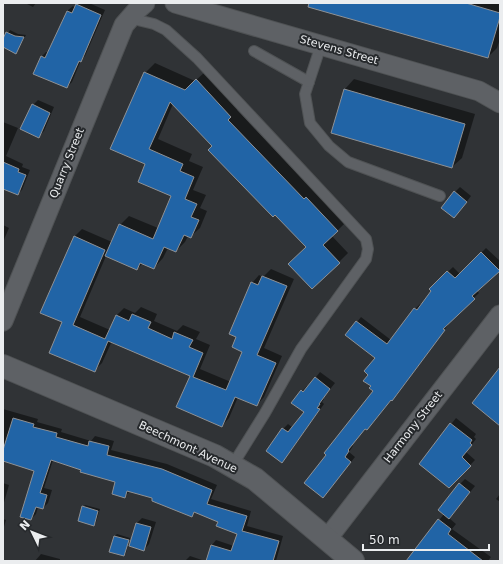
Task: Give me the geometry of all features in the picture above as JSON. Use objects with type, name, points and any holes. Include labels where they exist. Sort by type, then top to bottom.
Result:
[{"type":"street","name":"Stevens Street","points":[[175,3],[479,91],[500,103]]},
{"type":"street","name":"Quarry Street","points":[[3,321],[124,24],[134,8]]},
{"type":"street","name":"Harmony Street","points":[[326,540],[500,315]]},
{"type":"street","name":"Beechmont Avenue","points":[[3,366],[215,456],[255,479],[326,540],[353,561]]},
{"type":"lane","points":[[134,8],[154,24],[166,30],[197,58],[366,239],[368,249],[366,259],[301,349],[265,413],[232,466]]},
{"type":"lane","points":[[321,45],[305,94],[310,123],[329,146],[348,162],[440,196]]},
{"type":"lane","points":[[254,51],[309,82]]},
{"type":"building","points":[[309,3],[466,3],[500,13],[500,17],[488,58],[308,7]]},
{"type":"building","points":[[76,4],[101,15],[81,62],[79,61],[67,88],[33,74],[41,56],[45,58],[67,11],[72,13]]},
{"type":"building","points":[[6,32],[15,36],[24,37],[16,54],[3,47],[3,39]]},
{"type":"building","points":[[144,72],[185,90],[196,79],[231,117],[228,120],[304,199],[306,197],[338,231],[323,245],[340,263],[312,289],[288,264],[306,247],[275,215],[273,217],[208,150],[212,146],[170,102],[149,149],[183,164],[180,171],[194,177],[185,199],[197,204],[191,217],[199,220],[191,238],[184,235],[176,252],[164,247],[154,269],[140,263],[137,270],[105,256],[119,224],[153,239],[171,196],[138,182],[145,164],[110,149]]},
{"type":"building","points":[[344,89],[465,124],[452,168],[331,133]]},
{"type":"building","points":[[32,104],[50,113],[39,138],[20,129]]},
{"type":"building","points":[[3,162],[19,169],[18,172],[26,175],[18,195],[3,189]]},
{"type":"building","points":[[454,191],[467,202],[454,218],[441,208]]},
{"type":"building","points":[[74,236],[105,250],[73,325],[105,339],[116,315],[129,321],[132,314],[151,322],[148,328],[172,339],[174,332],[193,340],[189,347],[203,353],[193,377],[226,390],[242,352],[232,347],[236,337],[229,334],[251,282],[258,285],[262,276],[287,286],[257,355],[276,363],[257,406],[235,397],[222,427],[176,407],[190,376],[108,341],[95,372],[49,353],[62,322],[40,313]]},
{"type":"building","points":[[481,252],[500,271],[472,296],[475,299],[443,329],[445,330],[392,401],[391,400],[367,430],[365,429],[348,450],[349,451],[345,457],[351,462],[323,498],[304,483],[326,455],[324,453],[373,391],[369,388],[371,386],[363,381],[368,375],[364,371],[375,358],[345,335],[356,321],[387,344],[414,308],[417,310],[431,291],[429,289],[447,271],[455,278]]},
{"type":"building","points":[[500,367],[500,426],[472,403]]},
{"type":"building","points":[[315,377],[330,389],[317,408],[320,409],[282,463],[266,451],[282,428],[288,432],[304,412],[291,403],[301,390],[303,392]]},
{"type":"building","points":[[13,418],[34,424],[33,427],[57,433],[56,437],[88,446],[89,441],[109,446],[107,455],[162,469],[212,490],[207,504],[247,516],[242,531],[279,541],[273,561],[206,561],[211,545],[231,551],[237,534],[216,526],[218,522],[194,512],[192,517],[152,501],[152,498],[127,491],[125,498],[112,494],[115,482],[80,472],[81,470],[51,460],[40,493],[47,495],[43,509],[36,507],[31,520],[20,517],[34,471],[3,461],[3,450]]},
{"type":"building","points":[[450,423],[472,440],[470,443],[472,445],[462,457],[471,466],[449,488],[419,464]]},
{"type":"building","points":[[459,483],[470,492],[449,519],[438,510]]},
{"type":"building","points":[[82,506],[98,511],[94,526],[78,521]]},
{"type":"building","points":[[438,519],[451,529],[448,534],[483,561],[406,561]]},
{"type":"building","points":[[136,523],[151,527],[144,551],[129,546]]},
{"type":"building","points":[[114,536],[129,540],[124,556],[109,552]]}]
